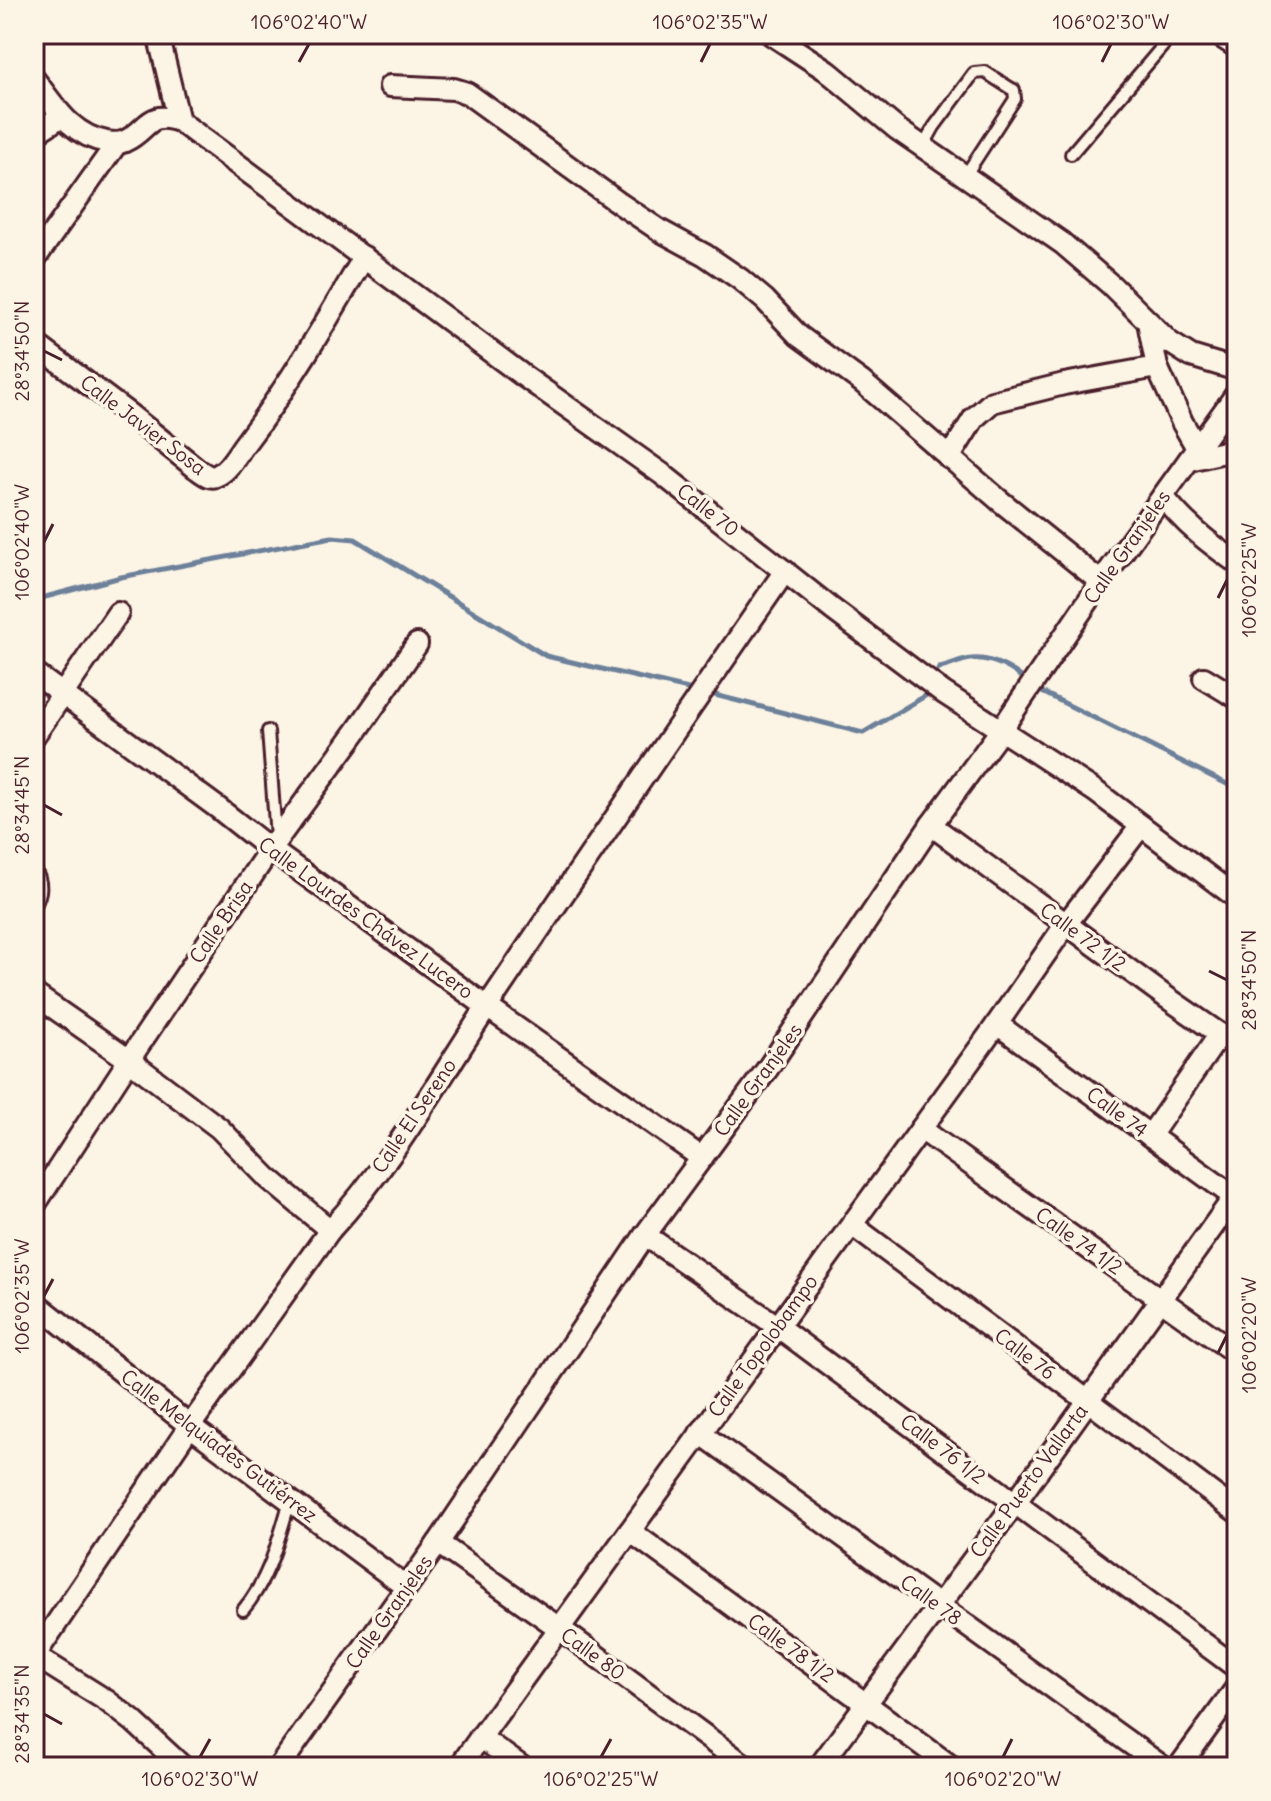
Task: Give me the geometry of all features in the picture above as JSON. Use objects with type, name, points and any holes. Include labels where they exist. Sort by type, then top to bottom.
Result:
[{"type":"street","points":[[158,34],[179,121]]},
{"type":"street","points":[[771,34],[826,70],[897,129],[1087,262],[1169,342],[1191,356],[1237,370]]},
{"type":"street","points":[[1217,34],[1237,47]]},
{"type":"street","points":[[34,79],[62,116],[84,134],[100,141],[124,142],[158,117],[179,121]]},
{"type":"street","points":[[390,86],[454,89],[467,93],[619,203],[740,279],[799,336],[862,382],[949,458],[1101,582]]},
{"type":"street","points":[[34,134],[62,116]]},
{"type":"street","name":"Calle 70","points":[[179,121],[525,377],[662,474],[944,693],[1095,791],[1237,898]]},
{"type":"street","points":[[34,260],[117,143]]},
{"type":"street","name":"Calle Javier Sosa","points":[[34,343],[196,468],[213,477],[230,463],[261,423],[364,257]]},
{"type":"street","points":[[1148,322],[1157,367],[1193,454],[1224,452],[1237,444]]},
{"type":"street","points":[[949,458],[974,418],[992,402],[1064,384],[1157,367]]},
{"type":"street","name":"Calle Granjeles","points":[[279,1767],[438,1543],[645,1235],[798,1024],[931,825],[1237,393]]},
{"type":"street","points":[[1163,496],[1185,522],[1237,563]]},
{"type":"street","name":"Calle El Sereno","points":[[34,1655],[190,1426],[330,1230],[398,1141],[785,571]]},
{"type":"street","points":[[34,736],[118,613]]},
{"type":"street","name":"Calle Brisa","points":[[34,1206],[273,845],[417,644]]},
{"type":"street","name":"Calle Lourdes Chávez Lucero","points":[[34,673],[273,845],[487,1007],[702,1158]]},
{"type":"street","points":[[1204,678],[1237,698]]},
{"type":"street","name":"Calle 72 1/2","points":[[931,825],[1228,1040]]},
{"type":"street","name":"Calle Topolobampo","points":[[459,1767],[997,1024],[1066,924],[1141,826]]},
{"type":"street","points":[[34,994],[219,1128],[268,1178],[330,1230]]},
{"type":"street","name":"Calle 74","points":[[997,1024],[1236,1197]]},
{"type":"street","points":[[1150,1136],[1228,1040]]},
{"type":"street","name":"Calle 74 1/2","points":[[921,1129],[1237,1354]]},
{"type":"street","name":"Calle Puerto Vallarta","points":[[819,1767],[1236,1197]]},
{"type":"street","name":"Calle 76","points":[[852,1225],[1237,1512]]},
{"type":"street","name":"Calle 76 1/2","points":[[645,1235],[777,1326],[1237,1668]]},
{"type":"street","name":"Calle Melquiades Gutiérrez","points":[[34,1302],[190,1426],[406,1587]]},
{"type":"street","name":"Calle 78","points":[[700,1433],[1163,1767]]},
{"type":"street","name":"Calle 78 1/2","points":[[630,1531],[952,1767]]},
{"type":"street","name":"Calle 80","points":[[438,1543],[747,1767]]},
{"type":"street","points":[[34,1655],[115,1708],[183,1767]]},
{"type":"street","points":[[1179,1767],[1237,1687]]},
{"type":"street","points":[[480,1737],[522,1767]]},
{"type":"lane","points":[[1071,154],[1173,34]]},
{"type":"lane","points":[[923,147],[974,73],[985,72],[1014,90],[1015,99],[965,176]]},
{"type":"lane","points":[[268,731],[273,845]]},
{"type":"lane","points":[[34,868],[41,880],[34,907]]},
{"type":"lane","points":[[243,1610],[269,1569],[290,1501]]},
{"type":"waterway","points":[[34,600],[121,577],[332,537],[355,539],[546,656],[697,691]]},
{"type":"waterway","points":[[938,670],[963,661],[984,659],[1020,676]]},
{"type":"waterway","points":[[1042,692],[1237,789]]},
{"type":"waterway","points":[[707,693],[863,733],[925,696]]}]
